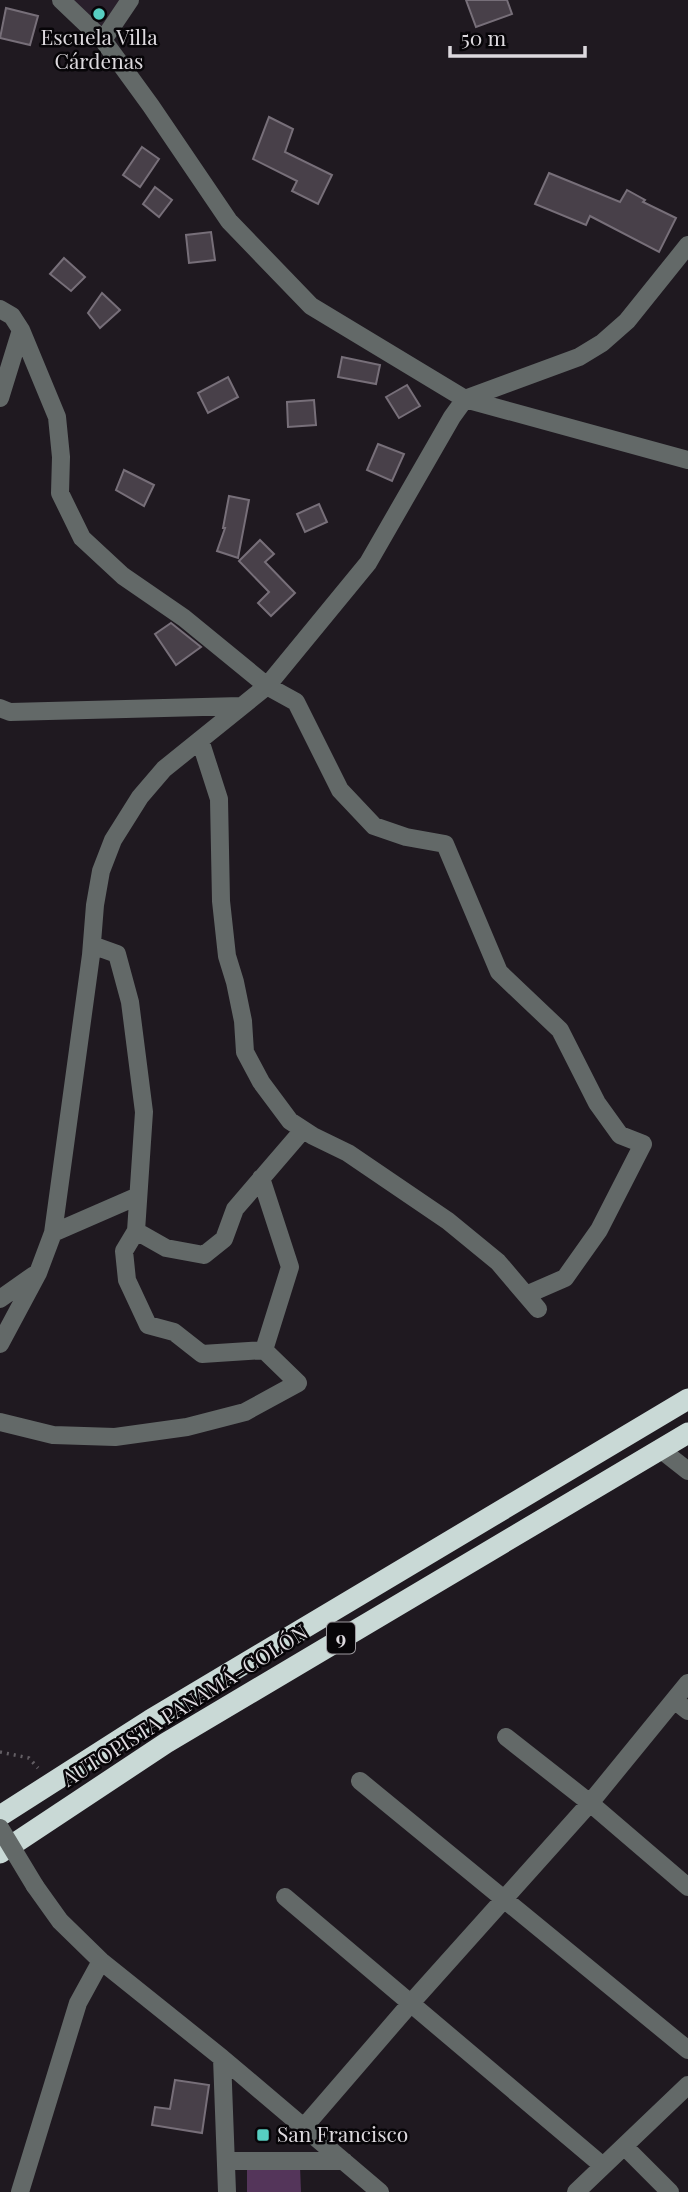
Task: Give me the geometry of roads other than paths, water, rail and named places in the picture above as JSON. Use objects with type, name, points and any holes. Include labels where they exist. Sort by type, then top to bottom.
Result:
[{"type":"highway","name":"AUTOPISTA PANAMÁ–COLÓN","points":[[0,1816],[150,1720],[688,1399]]},
{"type":"highway","name":"AUTOPISTA PANAMÁ–COLÓN","points":[[0,1853],[166,1743],[688,1433]]},
{"type":"street","points":[[61,0],[103,40],[229,221],[311,306],[465,399],[688,460]]},
{"type":"street","points":[[103,40],[130,0]]},
{"type":"street","points":[[0,1344],[37,1273],[53,1233],[92,945],[95,905],[101,871],[113,840],[140,797],[164,769],[267,686],[368,563],[465,399],[579,357],[603,343],[627,321],[688,245]]},
{"type":"street","points":[[0,309],[12,316],[20,330],[57,417],[61,457],[60,493],[82,538],[122,576],[184,618],[267,686],[296,702],[340,790],[374,826],[406,837],[445,844],[499,972],[560,1030],[597,1103],[620,1135],[643,1144],[599,1230],[565,1279],[532,1302],[498,1262],[448,1221],[348,1153],[290,1121],[261,1082],[245,1052],[243,1021],[227,956],[221,901],[219,799],[200,740]]},
{"type":"street","points":[[0,398],[20,330]]},
{"type":"street","points":[[0,708],[10,712],[241,706]]},
{"type":"street","points":[[0,1422],[53,1436],[115,1437],[187,1427],[246,1412],[298,1383],[264,1350],[202,1354],[174,1332],[148,1325],[127,1280],[124,1251],[136,1231],[144,1112],[130,1002],[117,954],[92,945]]},
{"type":"street","points":[[136,1231],[166,1248],[204,1255],[223,1239],[235,1209],[303,1130]]},
{"type":"street","points":[[261,1178],[290,1267],[264,1350]]},
{"type":"street","points":[[53,1233],[138,1196]]},
{"type":"street","points":[[0,1299],[37,1273]]},
{"type":"street","points":[[660,1449],[688,1471]]},
{"type":"street","points":[[304,2127],[590,1803],[681,1706],[688,1683]]},
{"type":"street","points":[[506,1737],[590,1803],[688,1886]]},
{"type":"street","points":[[360,1781],[688,2050]]},
{"type":"street","points":[[0,1828],[60,1921],[101,1961],[222,2057],[380,2192]]},
{"type":"street","points":[[285,1897],[603,2166]]},
{"type":"street","points":[[20,2192],[78,2003],[101,1961]]},
{"type":"street","points":[[222,2057],[227,2192]]},
{"type":"street","points":[[576,2192],[688,2085]]},
{"type":"street","points":[[624,2146],[670,2192]]},
{"type":"street","points":[[226,2161],[344,2161]]},
{"type":"place","name":"Escuela Villa Cárdenas","points":[[99,14]]},
{"type":"place","name":"San Francisco","points":[[263,2135]]}]
